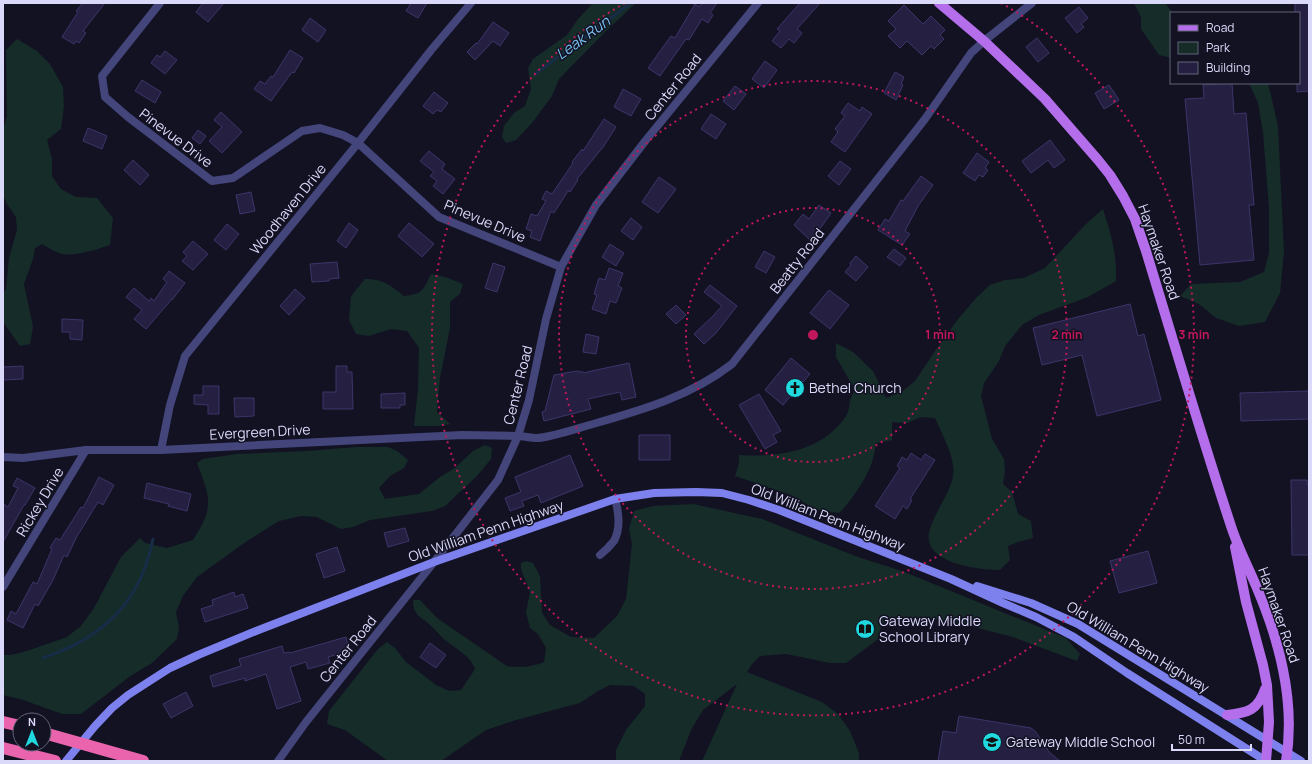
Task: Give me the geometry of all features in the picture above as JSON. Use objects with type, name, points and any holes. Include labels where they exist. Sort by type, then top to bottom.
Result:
[{"type":"highway","points":[[52,735],[138,759]]},
{"type":"highway","points":[[8,749],[54,761]]},
{"type":"main road","name":"Haymaker Road","points":[[939,3],[984,41],[1046,99],[1110,175],[1135,219],[1231,528],[1246,602],[1263,665],[1267,686],[1269,722],[1266,761]]},
{"type":"main road","name":"Old William Penn Highway","points":[[66,761],[95,726],[112,708],[128,695],[170,668],[198,655],[434,562],[615,499],[666,492],[722,494],[749,500],[779,510],[951,579],[1036,617],[1074,637],[1127,673],[1266,761]]},
{"type":"main road","name":"Haymaker Road","points":[[1231,528],[1262,599],[1278,646],[1286,683],[1289,717],[1287,757]]},
{"type":"main road","name":"Old William Penn Highway","points":[[951,579],[1031,603],[1078,624],[1268,740],[1287,757],[1302,761]]},
{"type":"main road","points":[[1227,715],[1239,714],[1252,710],[1262,699],[1267,686]]},
{"type":"street","name":"Pinevue Drive","points":[[160,3],[102,76],[105,97],[128,117],[212,181],[233,178],[302,131],[320,128],[343,135],[358,144],[439,217],[561,267]]},
{"type":"street","name":"Woodhaven Drive","points":[[161,450],[170,405],[185,356],[358,144],[432,49],[471,3]]},
{"type":"street","name":"Center Road","points":[[278,761],[306,722],[498,480],[518,436],[529,400],[546,320],[561,267],[596,205],[646,140],[758,3]]},
{"type":"street","name":"Beatty Road","points":[[518,436],[538,438],[643,409],[694,389],[732,364],[925,119],[971,53],[1032,3]]},
{"type":"street","name":"Evergreen Drive","points":[[3,457],[23,458],[86,450],[161,450],[455,436],[518,436]]},
{"type":"street","name":"Rickey Drive","points":[[3,587],[86,450]]},
{"type":"street","points":[[600,555],[614,541],[618,527],[619,513],[615,499]]},
{"type":"green space","points":[[636,3],[559,79],[552,96],[532,123],[516,140],[506,143],[502,137],[504,126],[514,113],[525,106],[531,89],[528,68],[533,59],[567,35],[578,19],[592,4]]},
{"type":"green space","points":[[1134,3],[1165,3],[1172,12],[1170,12],[1170,58],[1159,55],[1141,29],[1141,17]]},
{"type":"green space","points":[[17,39],[37,51],[50,64],[63,87],[64,106],[61,129],[47,140],[52,159],[52,176],[61,189],[76,197],[97,198],[113,218],[110,245],[99,249],[70,254],[59,253],[42,244],[35,248],[33,259],[24,284],[33,327],[30,344],[20,346],[3,322],[3,294],[6,289],[9,258],[17,230],[16,217],[3,195],[3,129],[7,116],[6,50]]},
{"type":"green space","points":[[1249,84],[1268,84],[1278,126],[1284,252],[1280,293],[1265,322],[1239,326],[1216,318],[1199,304],[1180,296],[1191,284],[1240,282],[1264,272],[1269,253],[1269,208],[1263,132],[1258,103]]},
{"type":"green space","points":[[1103,209],[1113,244],[1116,262],[1116,281],[1088,297],[1039,315],[1022,325],[1005,346],[999,361],[984,383],[981,396],[992,439],[1004,459],[1005,471],[1003,484],[1012,492],[1018,514],[1031,521],[1033,538],[1008,546],[1010,560],[1000,570],[965,566],[953,562],[942,557],[933,550],[929,541],[932,522],[949,489],[953,476],[952,462],[948,447],[935,418],[921,417],[907,423],[892,422],[892,440],[876,443],[873,460],[863,482],[839,513],[815,509],[791,495],[735,476],[739,463],[739,455],[769,455],[784,453],[812,445],[825,438],[846,416],[855,390],[836,357],[836,343],[853,352],[873,371],[886,398],[903,391],[915,381],[958,319],[977,297],[990,285],[1005,280],[1024,278],[1045,268],[1085,225]]},
{"type":"green space","points":[[431,274],[445,277],[463,284],[460,294],[450,302],[450,328],[440,378],[437,412],[450,424],[439,426],[414,426],[418,389],[419,348],[407,331],[391,329],[369,336],[356,334],[349,320],[351,296],[365,279],[382,281],[404,296],[415,294],[424,288]]},
{"type":"green space","points":[[485,445],[492,448],[491,459],[477,476],[445,506],[432,511],[370,520],[353,527],[341,529],[317,517],[301,516],[279,521],[247,541],[197,577],[183,596],[176,612],[179,627],[177,639],[152,663],[129,677],[81,714],[62,714],[23,700],[3,695],[3,655],[11,655],[27,651],[67,637],[81,626],[94,608],[121,557],[140,538],[145,543],[167,548],[193,540],[205,519],[208,502],[205,485],[197,463],[203,459],[236,454],[356,447],[388,447],[397,451],[408,460],[404,468],[390,476],[379,488],[385,499],[419,494],[440,477],[455,468],[473,451]]},
{"type":"green space","points":[[693,504],[762,519],[858,557],[902,571],[1066,638],[1080,654],[1077,661],[1013,637],[954,622],[926,618],[897,618],[882,624],[877,640],[846,663],[830,663],[786,654],[760,656],[752,664],[747,672],[822,702],[838,714],[850,731],[859,753],[859,761],[702,761],[737,684],[703,710],[691,730],[679,761],[616,761],[616,750],[626,730],[645,706],[645,694],[634,686],[610,685],[580,703],[516,720],[486,730],[441,761],[388,761],[345,730],[327,724],[329,711],[378,649],[387,642],[395,648],[406,662],[436,685],[449,691],[461,690],[475,669],[473,664],[466,656],[445,640],[418,615],[414,609],[413,600],[420,600],[437,618],[507,666],[526,667],[544,662],[546,648],[538,634],[530,628],[526,613],[530,592],[521,569],[521,563],[526,561],[533,563],[540,576],[542,613],[550,625],[571,637],[594,638],[617,616],[626,599],[632,544],[629,529],[634,511],[653,506]]},
{"type":"building","points":[[83,3],[105,3],[83,31],[86,33],[79,43],[76,41],[74,44],[62,37],[78,12],[76,11]]},
{"type":"building","points":[[203,3],[224,3],[208,22],[196,12]]},
{"type":"building","points":[[411,3],[427,3],[418,18],[406,11]]},
{"type":"building","points":[[702,3],[717,3],[710,13],[713,15],[708,23],[702,19],[689,40],[686,39],[660,76],[648,68],[671,36],[675,38],[695,4],[699,7]]},
{"type":"building","points":[[800,3],[820,3],[797,29],[802,33],[794,43],[789,39],[781,48],[772,41],[780,31],[777,29]]},
{"type":"building","points":[[1295,3],[1309,3],[1309,91],[1297,92],[1297,84],[1300,84],[1300,12],[1295,12]]},
{"type":"building","points":[[904,5],[923,24],[931,16],[945,30],[940,35],[944,39],[934,49],[931,46],[922,55],[907,41],[900,48],[888,36],[896,29],[888,21]]},
{"type":"building","points":[[1079,7],[1088,18],[1081,24],[1084,27],[1077,33],[1065,18]]},
{"type":"building","points":[[310,18],[326,30],[318,42],[302,30]]},
{"type":"building","points":[[493,22],[509,33],[500,46],[493,41],[475,60],[467,52],[476,43],[477,44]]},
{"type":"building","points":[[1037,38],[1049,53],[1038,62],[1026,47]]},
{"type":"building","points":[[290,50],[303,58],[294,73],[292,72],[271,101],[254,89],[260,81],[265,84],[271,76],[273,77]]},
{"type":"building","points":[[165,51],[177,60],[165,74],[151,63],[157,55],[160,57]]},
{"type":"building","points":[[765,61],[777,70],[764,88],[752,79]]},
{"type":"building","points":[[895,72],[904,77],[901,84],[903,85],[896,100],[884,93]]},
{"type":"building","points":[[142,80],[161,92],[155,103],[135,91]]},
{"type":"building","points":[[1232,84],[1234,114],[1246,113],[1254,205],[1249,205],[1254,260],[1200,265],[1185,99],[1204,98],[1203,85]]},
{"type":"building","points":[[1109,85],[1119,100],[1104,109],[1095,93]]},
{"type":"building","points":[[735,86],[746,94],[734,110],[723,101]]},
{"type":"building","points":[[623,89],[641,99],[631,116],[614,107]]},
{"type":"building","points":[[434,92],[448,103],[441,112],[437,110],[433,114],[423,106]]},
{"type":"building","points":[[848,103],[860,111],[862,107],[872,114],[845,152],[831,142],[838,132],[835,129],[845,116],[841,113]]},
{"type":"building","points":[[221,112],[242,132],[222,153],[209,141],[222,127],[214,120]]},
{"type":"building","points":[[711,114],[726,124],[716,139],[701,129]]},
{"type":"building","points":[[604,119],[616,127],[603,147],[577,179],[578,180],[570,192],[568,191],[554,213],[551,211],[540,241],[530,237],[532,231],[526,229],[531,214],[537,216],[546,201],[542,199],[546,191],[552,194],[573,163],[572,162],[582,149],[583,151]]},
{"type":"building","points":[[88,128],[107,136],[102,149],[83,141]]},
{"type":"building","points":[[198,130],[206,136],[200,144],[192,138]]},
{"type":"building","points":[[1050,140],[1065,160],[1054,168],[1048,160],[1031,173],[1022,161]]},
{"type":"building","points":[[429,151],[445,164],[442,169],[455,179],[443,194],[433,186],[437,181],[430,176],[434,172],[420,161]]},
{"type":"building","points":[[977,153],[989,162],[985,168],[988,170],[983,177],[979,175],[975,181],[963,173]]},
{"type":"building","points":[[133,160],[149,175],[140,185],[124,170]]},
{"type":"building","points":[[840,161],[851,169],[839,185],[828,176]]},
{"type":"building","points":[[921,176],[933,185],[918,206],[905,231],[910,234],[902,245],[878,230],[885,219],[889,221],[901,200],[903,201]]},
{"type":"building","points":[[659,177],[676,189],[658,213],[642,202]]},
{"type":"building","points":[[251,192],[255,211],[240,214],[236,195]]},
{"type":"building","points":[[819,205],[831,213],[810,240],[794,225],[803,214],[809,219]]},
{"type":"building","points":[[631,218],[642,227],[633,240],[621,231]]},
{"type":"building","points":[[349,223],[358,230],[346,248],[337,241]]},
{"type":"building","points":[[409,223],[434,244],[422,257],[398,236]]},
{"type":"building","points":[[227,224],[239,234],[226,250],[214,240]]},
{"type":"building","points":[[193,241],[208,254],[193,270],[182,261],[187,256],[183,252]]},
{"type":"building","points":[[610,244],[624,253],[616,266],[602,257]]},
{"type":"building","points":[[894,249],[906,258],[900,266],[887,257]]},
{"type":"building","points":[[764,251],[775,257],[766,273],[755,267]]},
{"type":"building","points":[[856,256],[868,267],[856,281],[845,272]]},
{"type":"building","points":[[337,262],[339,278],[329,279],[329,281],[312,282],[310,264]]},
{"type":"building","points":[[493,263],[505,267],[497,292],[485,288]]},
{"type":"building","points":[[609,268],[623,273],[618,286],[622,288],[616,303],[610,301],[606,314],[592,309],[597,295],[594,294],[599,278],[605,280]]},
{"type":"building","points":[[169,271],[185,283],[146,329],[134,319],[142,310],[126,297],[134,288],[149,301],[151,298],[154,301],[167,282],[163,279]]},
{"type":"building","points":[[710,285],[737,306],[716,333],[704,344],[694,334],[722,306],[704,292]]},
{"type":"building","points":[[295,289],[305,298],[289,315],[280,306]]},
{"type":"building","points":[[829,290],[849,305],[830,329],[810,313]]},
{"type":"building","points":[[1130,304],[1138,336],[1144,334],[1161,400],[1097,416],[1082,355],[1042,365],[1033,328]]},
{"type":"building","points":[[676,305],[686,315],[676,324],[666,314]]},
{"type":"building","points":[[62,319],[83,320],[82,340],[70,339],[70,332],[62,332]]},
{"type":"building","points":[[586,334],[599,337],[596,354],[583,352]]},
{"type":"building","points":[[791,358],[810,374],[783,405],[765,390]]},
{"type":"building","points":[[629,363],[636,397],[622,400],[620,392],[588,399],[591,409],[544,421],[542,412],[545,411],[554,375],[577,371],[587,373]]},
{"type":"building","points":[[23,366],[23,379],[3,380],[3,367]]},
{"type":"building","points":[[336,366],[347,366],[347,372],[352,372],[353,409],[323,409],[323,392],[336,392]]},
{"type":"building","points":[[203,386],[219,386],[219,414],[208,414],[208,405],[194,404],[194,395],[203,395]]},
{"type":"building","points":[[1309,391],[1309,419],[1241,421],[1240,393]]},
{"type":"building","points":[[405,393],[405,405],[400,405],[400,408],[381,408],[381,394]]},
{"type":"building","points":[[759,394],[781,431],[773,435],[777,442],[765,449],[739,405]]},
{"type":"building","points":[[234,398],[254,398],[254,416],[235,417]]},
{"type":"building","points":[[639,435],[670,435],[670,460],[639,460]]},
{"type":"building","points":[[911,453],[921,460],[925,454],[935,460],[910,499],[912,500],[907,509],[903,506],[895,519],[875,506],[900,468],[897,466],[902,457],[907,460]]},
{"type":"building","points":[[570,455],[583,486],[541,503],[538,495],[522,501],[524,506],[510,511],[505,498],[521,492],[515,477]]},
{"type":"building","points":[[99,477],[114,485],[103,505],[98,502],[76,538],[67,557],[64,555],[53,580],[38,606],[35,604],[23,628],[7,620],[11,611],[16,614],[33,582],[37,584],[52,549],[50,548],[56,538],[60,540],[81,507],[83,508]]},
{"type":"building","points":[[17,478],[35,488],[3,542],[3,504],[8,507],[18,488],[13,486]]},
{"type":"building","points":[[1291,480],[1307,480],[1307,485],[1309,485],[1309,555],[1292,555]]},
{"type":"building","points":[[147,483],[191,494],[187,511],[168,506],[169,504],[144,498]]},
{"type":"building","points":[[405,528],[409,541],[388,547],[384,533]]},
{"type":"building","points":[[337,547],[345,571],[324,578],[316,554]]},
{"type":"building","points":[[1148,551],[1157,583],[1119,593],[1110,561]]},
{"type":"building","points":[[234,592],[235,597],[243,594],[248,608],[205,622],[201,609],[213,605],[212,600]]},
{"type":"building","points":[[346,637],[349,651],[328,657],[330,663],[308,669],[306,662],[290,667],[301,701],[277,709],[266,674],[245,681],[245,678],[213,687],[210,676],[241,666],[239,659],[282,646],[284,653],[290,653]]},
{"type":"building","points":[[430,643],[446,655],[436,668],[420,657]]},
{"type":"building","points":[[186,692],[193,706],[171,718],[163,704]]},
{"type":"building","name":"Gateway Middle School","points":[[959,716],[1031,728],[1036,732],[1049,752],[1060,761],[938,761],[943,731],[956,733]]},
{"type":"waterway","name":"Leak Run","points":[[535,74],[631,3]]},
{"type":"waterway","name":"Leak Run","points":[[43,658],[84,640],[116,615],[129,599],[139,582],[147,562],[153,539]]},
{"type":"place","name":"Bethel Church","points":[[795,388]]},
{"type":"place","name":"Gateway Middle School Library","points":[[865,629]]},
{"type":"place","name":"Gateway Middle School","points":[[992,742]]}]
